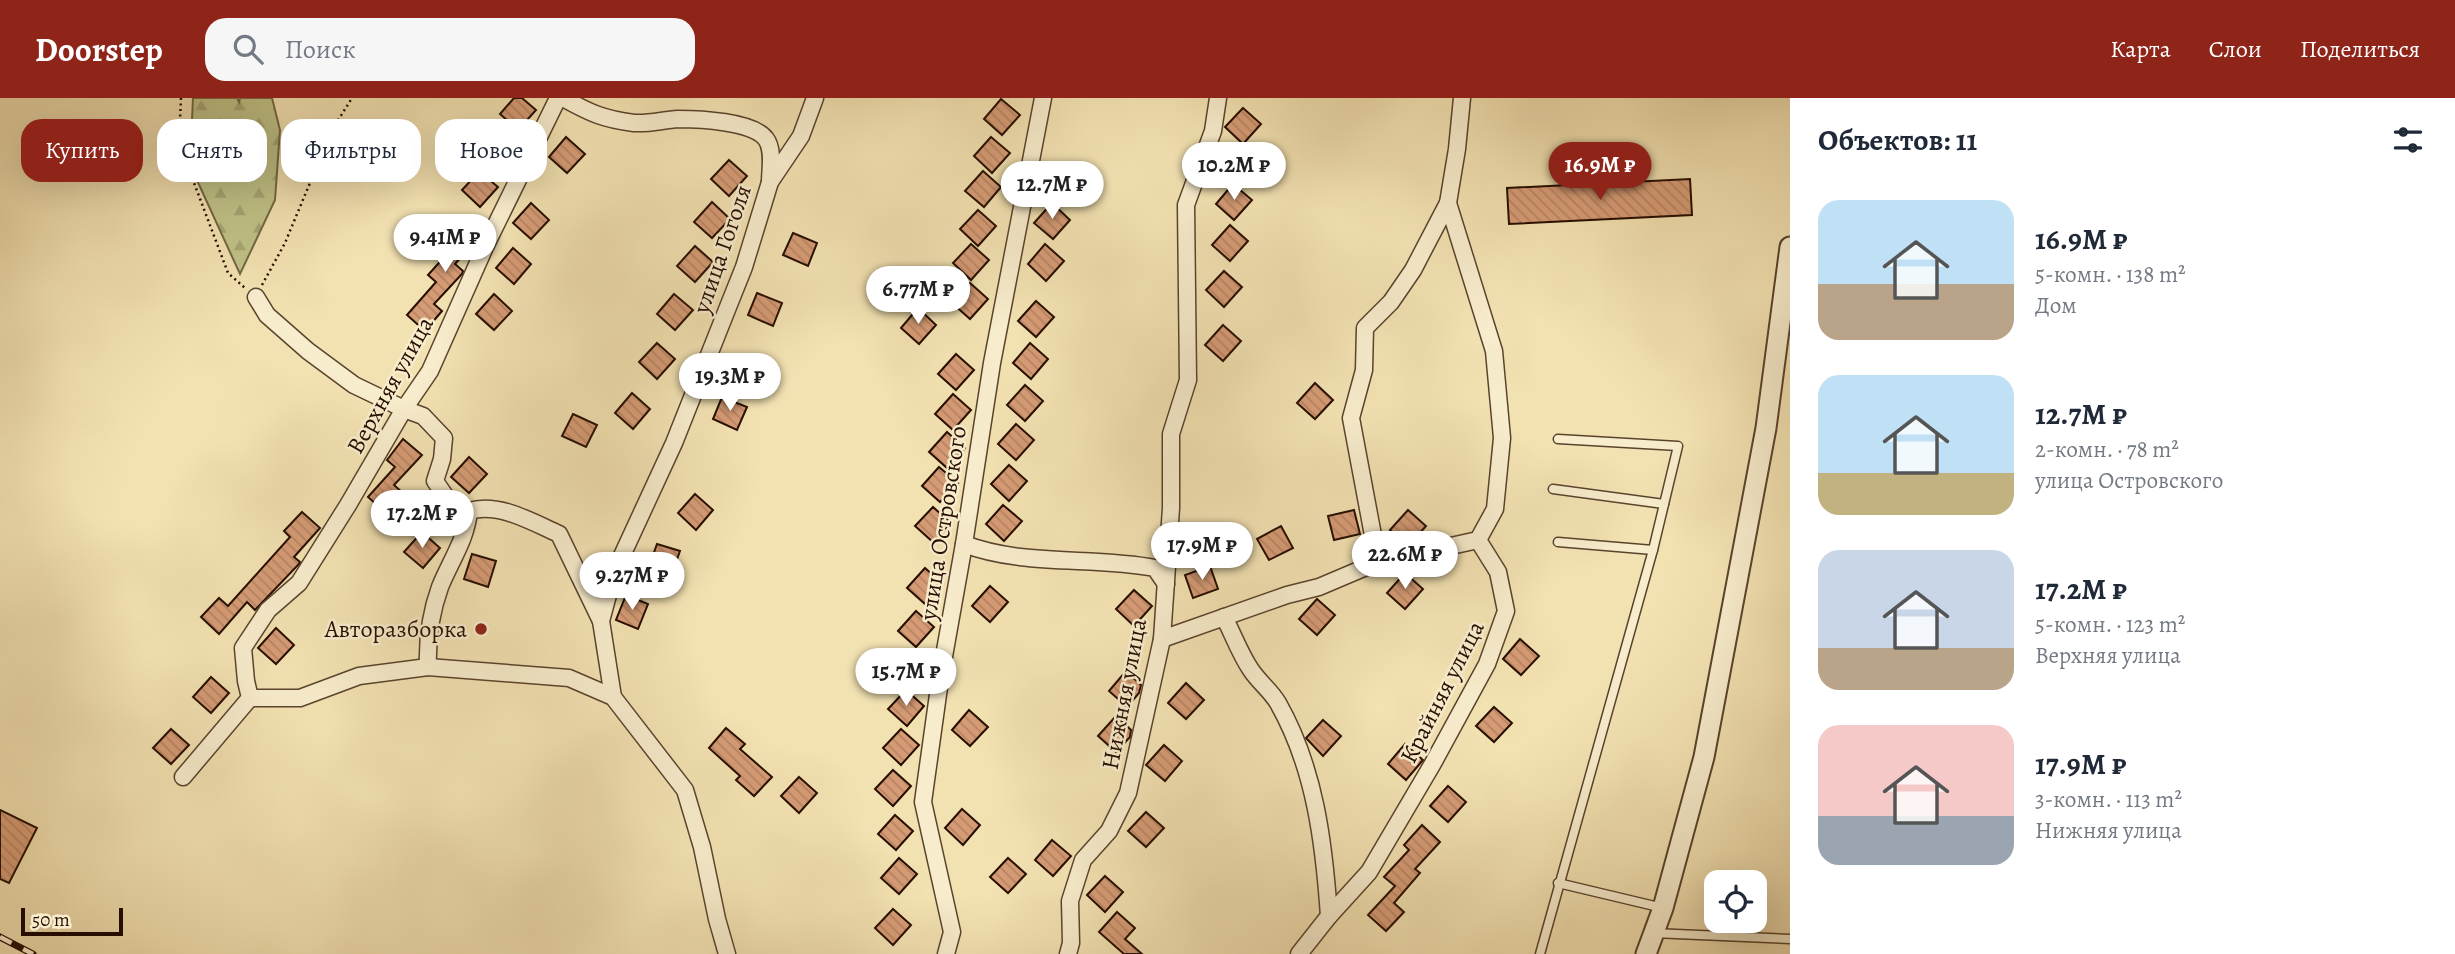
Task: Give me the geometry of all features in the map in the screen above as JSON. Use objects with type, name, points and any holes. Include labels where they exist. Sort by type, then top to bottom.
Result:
[{"type":"street","name":"Верхняя улица","points":[[250,698],[243,648],[268,610],[299,583],[404,409],[430,371],[485,247],[558,98]]},
{"type":"street","points":[[564,98],[595,116],[638,123],[678,119],[724,122],[750,128],[766,139],[771,153],[770,182]]},
{"type":"street","name":"улица Гоголя","points":[[613,697],[601,621],[614,572],[674,443],[744,267],[770,182],[801,136],[816,98]]},
{"type":"street","name":"улица Островского","points":[[946,954],[952,932],[923,802],[941,673],[992,363],[1043,98]]},
{"type":"street","name":"Нижняя улица","points":[[1068,954],[1071,943],[1070,901],[1083,860],[1109,831],[1128,793],[1162,639],[1171,508],[1171,434],[1188,380],[1186,205],[1213,131],[1218,98]]},
{"type":"street","points":[[1378,562],[1352,418],[1364,370],[1365,328],[1391,302],[1413,270],[1448,203],[1462,98]]},
{"type":"street","points":[[1162,639],[1287,595],[1320,587],[1378,562],[1478,540],[1495,509],[1501,425],[1494,351],[1448,203]]},
{"type":"street","points":[[1646,954],[1662,908],[1704,757],[1766,428],[1790,247]]},
{"type":"street","points":[[256,297],[267,315],[307,351],[354,385],[423,415],[444,439],[442,459],[435,481],[448,500],[469,511],[482,507],[503,511],[559,534],[601,621]]},
{"type":"street","points":[[428,667],[427,648],[433,612],[441,586],[464,537],[469,511]]},
{"type":"street","name":"Крайняя улица","points":[[1299,954],[1369,872],[1487,664],[1506,611],[1498,572],[1478,540]]},
{"type":"street","points":[[964,544],[978,550],[1043,559],[1096,563],[1128,562],[1155,568],[1166,584]]},
{"type":"street","points":[[1224,617],[1250,669],[1277,702],[1299,748],[1318,813],[1329,916]]},
{"type":"street","points":[[183,777],[250,698],[300,698],[359,676],[428,667],[569,678],[613,697],[685,790],[727,954]]},
{"type":"lane","points":[[1540,954],[1653,550],[1678,446],[1558,439]]},
{"type":"lane","points":[[1553,489],[1664,504]]},
{"type":"lane","points":[[1558,542],[1653,550]]},
{"type":"lane","points":[[1558,883],[1662,908]]},
{"type":"lane","points":[[1653,933],[1790,939]]},
{"type":"path","points":[[181,98],[179,143],[228,273],[256,297],[285,243],[332,130],[352,98]]},
{"type":"green space","points":[[193,98],[237,98],[239,102],[240,98],[272,98],[280,130],[275,200],[240,274],[198,182],[267,182],[267,119],[192,119]]},
{"type":"building","points":[[514,98],[522,98],[536,110],[528,119],[506,119],[500,114]]},
{"type":"building","points":[[1001,99],[1020,115],[1002,135],[984,119]]},
{"type":"building","points":[[1243,108],[1261,124],[1243,144],[1225,127]]},
{"type":"building","points":[[566,137],[585,154],[567,173],[549,157]]},
{"type":"building","points":[[991,137],[1010,153],[992,173],[974,156]]},
{"type":"building","points":[[1241,146],[1259,162],[1241,182],[1223,165]]},
{"type":"building","points":[[729,160],[747,176],[729,196],[711,179]]},
{"type":"building","points":[[1063,166],[1081,182],[1063,202],[1045,186]]},
{"type":"building","points":[[983,171],[1001,187],[984,207],[965,191]]},
{"type":"building","points":[[1690,179],[1692,215],[1509,224],[1507,188]]},
{"type":"building","points":[[469,182],[492,182],[498,187],[480,207],[462,190]]},
{"type":"building","points":[[1233,184],[1252,200],[1234,220],[1216,204]]},
{"type":"building","points":[[712,202],[730,219],[712,238],[694,222]]},
{"type":"building","points":[[531,203],[549,220],[531,239],[513,223]]},
{"type":"building","points":[[1052,203],[1070,220],[1053,239],[1034,223]]},
{"type":"building","points":[[978,210],[996,226],[978,246],[960,229]]},
{"type":"building","points":[[465,216],[481,231],[455,264],[463,271],[462,274],[434,304],[442,311],[425,331],[407,315],[436,282],[428,275],[456,244],[447,236]]},
{"type":"building","points":[[1230,225],[1248,241],[1230,261],[1212,245]]},
{"type":"building","points":[[793,233],[817,243],[808,266],[783,255]]},
{"type":"building","points":[[971,244],[989,260],[971,280],[953,263]]},
{"type":"building","points":[[1045,244],[1064,261],[1046,281],[1028,264]]},
{"type":"building","points":[[695,246],[713,262],[695,282],[677,266]]},
{"type":"building","points":[[513,248],[531,264],[514,284],[496,268]]},
{"type":"building","points":[[1224,271],[1242,287],[1224,307],[1206,290]]},
{"type":"building","points":[[970,283],[988,299],[970,319],[952,303]]},
{"type":"building","points":[[757,293],[782,303],[773,326],[748,315]]},
{"type":"building","points":[[494,294],[512,311],[494,330],[476,314]]},
{"type":"building","points":[[674,294],[693,310],[675,330],[657,314]]},
{"type":"building","points":[[1036,301],[1054,317],[1036,337],[1018,321]]},
{"type":"building","points":[[918,308],[936,325],[919,344],[901,328]]},
{"type":"building","points":[[1223,325],[1241,341],[1223,361],[1205,345]]},
{"type":"building","points":[[657,343],[675,359],[657,379],[639,362]]},
{"type":"building","points":[[1030,343],[1048,359],[1031,379],[1013,363]]},
{"type":"building","points":[[956,354],[974,370],[956,390],[938,374]]},
{"type":"building","points":[[1315,383],[1333,400],[1315,419],[1297,403]]},
{"type":"building","points":[[1025,385],[1043,401],[1025,421],[1007,405]]},
{"type":"building","points":[[632,393],[650,409],[633,429],[615,413]]},
{"type":"building","points":[[953,394],[971,410],[953,430],[935,414]]},
{"type":"building","points":[[722,397],[747,407],[737,430],[713,419]]},
{"type":"building","points":[[573,414],[597,425],[586,447],[562,436]]},
{"type":"building","points":[[1016,424],[1034,440],[1016,460],[998,444]]},
{"type":"building","points":[[947,432],[965,448],[947,468],[929,452]]},
{"type":"building","points":[[403,439],[422,455],[394,485],[404,494],[386,513],[368,497],[395,467],[387,460]]},
{"type":"building","points":[[469,457],[487,474],[469,493],[451,477]]},
{"type":"building","points":[[1009,465],[1027,481],[1009,501],[991,484]]},
{"type":"building","points":[[939,467],[958,483],[940,502],[922,486]]},
{"type":"building","points":[[695,494],[713,510],[696,530],[678,513]]},
{"type":"building","points":[[1003,505],[1022,521],[1004,541],[986,524]]},
{"type":"building","points":[[933,507],[951,523],[934,543],[915,526]]},
{"type":"building","points":[[1354,510],[1360,534],[1334,540],[1328,516]]},
{"type":"building","points":[[1408,510],[1426,526],[1407,545],[1390,530]]},
{"type":"building","points":[[302,512],[320,528],[294,557],[299,564],[255,610],[247,602],[219,634],[201,617],[219,598],[228,606],[290,537],[284,531]]},
{"type":"building","points":[[1281,526],[1293,548],[1269,560],[1257,539]]},
{"type":"building","points":[[422,532],[440,548],[423,568],[404,552]]},
{"type":"building","points":[[657,544],[680,551],[671,576],[648,569]]},
{"type":"building","points":[[472,554],[496,561],[488,587],[464,579]]},
{"type":"building","points":[[1210,566],[1218,589],[1193,598],[1185,575]]},
{"type":"building","points":[[925,568],[943,584],[925,604],[907,588]]},
{"type":"building","points":[[1405,573],[1423,589],[1405,609],[1387,593]]},
{"type":"building","points":[[990,586],[1008,602],[990,622],[972,606]]},
{"type":"building","points":[[1134,590],[1152,606],[1134,626],[1116,609]]},
{"type":"building","points":[[626,595],[648,604],[638,629],[616,620]]},
{"type":"building","points":[[1317,599],[1335,615],[1317,635],[1299,619]]},
{"type":"building","points":[[916,611],[934,627],[916,647],[898,631]]},
{"type":"building","points":[[276,628],[294,645],[276,664],[258,648]]},
{"type":"building","points":[[1520,639],[1539,656],[1521,675],[1503,659]]},
{"type":"building","points":[[911,650],[929,667],[911,686],[893,670]]},
{"type":"building","points":[[1126,671],[1141,685],[1139,693],[1127,707],[1109,691]]},
{"type":"building","points":[[211,677],[229,693],[211,713],[193,697]]},
{"type":"building","points":[[1186,683],[1204,700],[1186,719],[1168,703]]},
{"type":"building","points":[[906,690],[924,706],[907,726],[888,709]]},
{"type":"building","points":[[1494,707],[1512,723],[1494,742],[1476,726]]},
{"type":"building","points":[[969,710],[988,727],[970,746],[952,730]]},
{"type":"building","points":[[1116,716],[1131,730],[1130,737],[1116,752],[1098,736]]},
{"type":"building","points":[[1323,720],[1341,736],[1323,756],[1306,738]]},
{"type":"building","points":[[726,728],[745,744],[740,749],[772,777],[754,796],[736,780],[740,776],[709,748]]},
{"type":"building","points":[[171,729],[189,745],[171,764],[153,748]]},
{"type":"building","points":[[901,729],[919,745],[901,765],[883,748]]},
{"type":"building","points":[[1405,744],[1423,760],[1406,780],[1388,764]]},
{"type":"building","points":[[1164,745],[1182,761],[1165,781],[1146,765]]},
{"type":"building","points":[[893,770],[911,786],[893,806],[875,789]]},
{"type":"building","points":[[799,777],[817,793],[799,813],[781,796]]},
{"type":"building","points":[[1448,786],[1466,802],[1448,822],[1430,806]]},
{"type":"building","points":[[962,809],[980,825],[963,845],[945,828]]},
{"type":"building","points":[[0,810],[37,828],[9,883],[0,879]]},
{"type":"building","points":[[1146,812],[1164,828],[1146,847],[1128,831]]},
{"type":"building","points":[[895,815],[913,831],[896,850],[878,834]]},
{"type":"building","points":[[1422,825],[1440,842],[1415,869],[1420,873],[1394,903],[1404,912],[1386,931],[1368,915],[1395,886],[1384,877],[1409,850],[1404,845]]},
{"type":"building","points":[[1052,840],[1071,856],[1053,876],[1035,860]]},
{"type":"building","points":[[899,858],[917,874],[899,894],[881,878]]},
{"type":"building","points":[[1008,858],[1026,874],[1008,893],[990,877]]},
{"type":"building","points":[[1105,876],[1123,892],[1105,912],[1087,895]]},
{"type":"building","points":[[893,909],[911,925],[893,945],[875,928]]},
{"type":"building","points":[[1117,912],[1135,928],[1125,939],[1142,954],[1124,954],[1099,932]]},
{"type":"railway","points":[[0,937],[33,954]]},
{"type":"place","name":"Авторазборка","points":[[481,629]]}]
